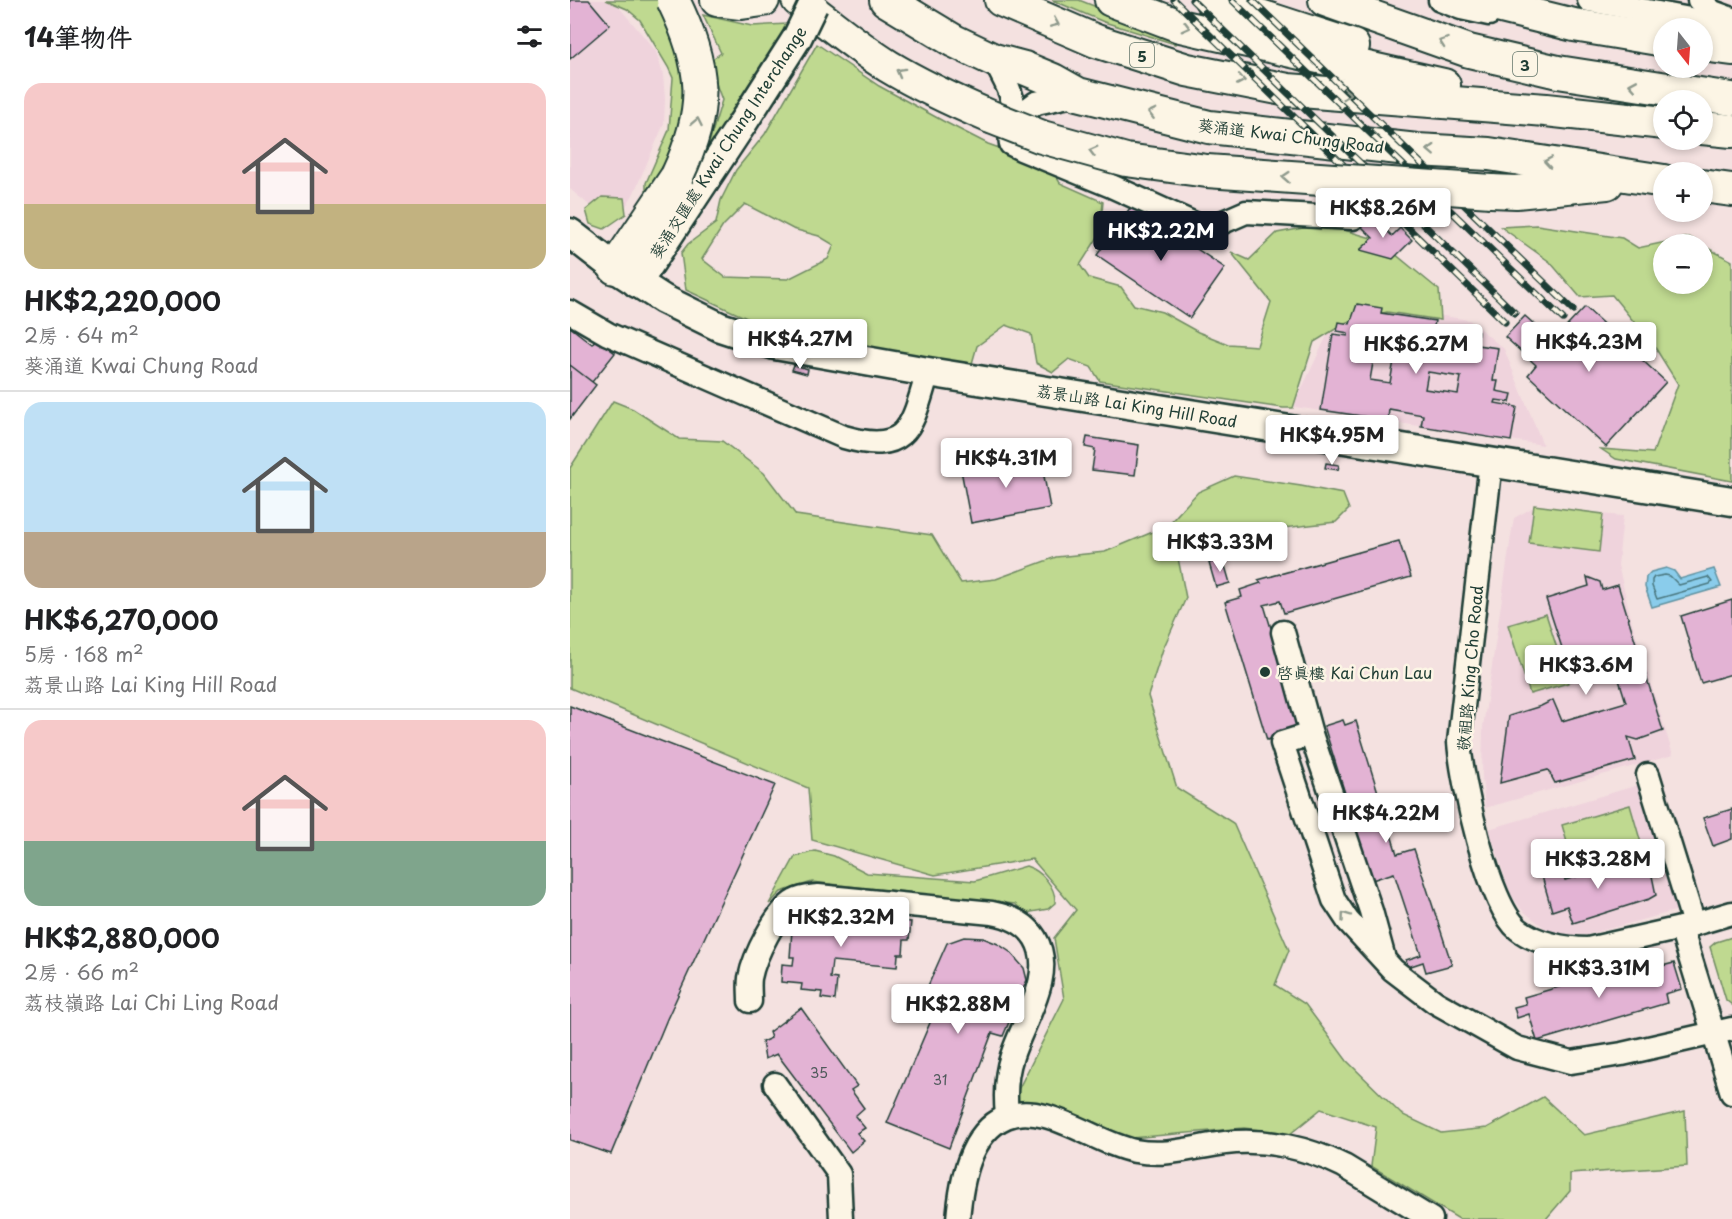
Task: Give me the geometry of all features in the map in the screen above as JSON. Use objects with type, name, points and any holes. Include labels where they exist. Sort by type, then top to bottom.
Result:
[{"type":"highway","points":[[626,276],[690,149],[698,124],[701,98],[698,67],[674,0]]},
{"type":"highway","points":[[717,0],[741,3],[763,0]]},
{"type":"highway","name":"葵涌道 Kwai Chung Road","points":[[798,0],[857,45],[905,75],[952,100],[1042,137],[1126,159],[1208,171],[1491,191],[1516,192],[1653,180]]},
{"type":"highway","name":"葵涌道 Kwai Chung Road","points":[[886,0],[954,41],[994,60],[1043,76],[1078,94],[1209,127],[1417,150],[1489,154],[1653,180]]},
{"type":"highway","name":"5","points":[[1002,0],[1096,41],[1187,70],[1288,90],[1546,110],[1653,122]]},
{"type":"highway","points":[[1111,0],[1180,26],[1508,98]]},
{"type":"highway","points":[[1211,0],[1546,110]]},
{"type":"highway","name":"3","points":[[1325,0],[1469,51],[1558,72],[1732,99]]},
{"type":"highway","points":[[1473,0],[1574,25],[1653,38]]},
{"type":"highway","points":[[1713,47],[1732,50]]},
{"type":"highway","points":[[1713,129],[1732,131]]},
{"type":"highway","points":[[1713,187],[1732,190]]},
{"type":"main road","name":"葵涌交匯處 Kwai Chung Interchange","points":[[626,276],[742,124],[797,38],[814,0]]},
{"type":"main road","name":"荔景山路 Lai King Hill Road","points":[[570,233],[626,276],[693,315],[745,336],[811,352],[1732,501]]},
{"type":"street","points":[[1440,0],[1461,8],[1653,48]]},
{"type":"street","points":[[1589,0],[1620,3],[1732,27]]},
{"type":"street","points":[[1699,0],[1713,12],[1732,20]]},
{"type":"street","points":[[1713,58],[1732,61]]},
{"type":"street","points":[[994,60],[1007,84],[1015,119],[1010,136],[1011,144],[1021,149],[1199,226],[1214,226],[1246,212],[1353,218]]},
{"type":"street","points":[[1015,119],[1036,103],[1078,94]]},
{"type":"street","points":[[570,312],[608,334],[861,442],[888,441],[907,430],[914,417],[928,372]]},
{"type":"street","name":"敬祖路 King Cho Road","points":[[1491,462],[1458,742],[1463,778],[1478,840],[1504,913],[1519,930],[1535,938],[1573,949],[1588,949],[1732,913]]},
{"type":"street","points":[[1283,632],[1311,734],[1371,911],[1384,960]]},
{"type":"street","points":[[1311,734],[1282,742],[1334,900],[1348,921],[1393,970],[1435,1002],[1517,1048],[1570,1062],[1622,1054],[1723,1032]]},
{"type":"street","points":[[1648,775],[1687,926],[1723,1032],[1732,1093]]},
{"type":"street","points":[[750,1002],[749,981],[752,970],[774,922],[786,907],[801,898],[818,896],[992,913],[1009,917],[1032,933],[1041,949],[1043,967],[1039,988],[1009,1067],[1005,1089],[1007,1116]]},
{"type":"street","points":[[775,1084],[839,1174],[841,1219]]},
{"type":"street","points":[[958,1219],[965,1180],[976,1143],[990,1126],[1007,1116],[1025,1112],[1046,1116],[1114,1145],[1146,1153],[1182,1152],[1238,1142],[1263,1143],[1299,1149],[1344,1166],[1431,1219]]},
{"type":"shaded area","points":[[570,0],[613,0],[656,51],[663,75],[664,124],[633,195],[625,207],[601,215],[570,189]]},
{"type":"shaded area","points":[[1354,302],[1469,320],[1504,349],[1543,445],[1295,407],[1338,312]]},
{"type":"shaded area","points":[[1532,508],[1623,516],[1618,565],[1632,622],[1673,755],[1485,808],[1482,777],[1483,727],[1511,536],[1514,518]]},
{"type":"shaded area","points":[[1645,783],[1682,909],[1586,935],[1551,933],[1522,910],[1510,893],[1489,829]]},
{"type":"green space","points":[[606,0],[660,0],[678,49],[685,98],[672,165],[646,209],[646,183],[669,130],[673,78],[640,20],[627,9]]},
{"type":"green space","points":[[1052,0],[1079,0],[1178,34],[1175,44],[1104,22]]},
{"type":"green space","points":[[703,15],[752,26],[787,24],[793,57],[706,153],[722,100],[708,62],[721,53]]},
{"type":"green space","points":[[817,44],[879,86],[988,144],[1050,166],[1060,183],[1103,202],[1100,234],[1080,265],[1089,278],[1121,287],[1134,305],[1162,312],[1198,332],[1228,344],[1257,346],[1271,302],[1231,252],[1249,260],[1277,233],[1324,224],[1378,240],[1439,290],[1441,320],[1387,312],[1347,322],[1314,342],[1293,408],[1100,381],[1091,367],[1069,359],[1053,372],[1036,363],[1031,334],[1006,325],[977,346],[969,374],[805,339],[759,323],[686,290],[681,253],[688,244],[716,223],[721,200],[736,170],[765,134]],"holes":[[[745,204],[793,229],[819,236],[834,245],[828,259],[788,279],[725,277],[702,259],[723,226]]]},
{"type":"green space","points":[[602,197],[624,198],[626,214],[604,229],[590,224],[586,210]]},
{"type":"green space","points":[[1537,225],[1622,238],[1638,248],[1653,245],[1653,294],[1713,294],[1713,251],[1732,261],[1732,481],[1616,459],[1601,449],[1653,453],[1678,384],[1656,349],[1612,295],[1580,297],[1550,262],[1501,227]]},
{"type":"green space","points":[[613,401],[633,409],[679,439],[722,441],[764,473],[796,515],[932,535],[961,583],[996,579],[1056,557],[1105,552],[1167,526],[1198,492],[1234,476],[1343,494],[1349,509],[1336,522],[1221,535],[1177,553],[1186,598],[1163,649],[1148,696],[1177,788],[1233,823],[1289,950],[1275,985],[1305,1004],[1347,1061],[1401,1114],[1441,1133],[1487,1128],[1543,1097],[1584,1135],[1685,1111],[1687,1166],[1570,1174],[1570,1191],[1546,1219],[1459,1219],[1371,1166],[1376,1127],[1321,1109],[1290,1134],[1244,1128],[1120,1139],[1011,1104],[1064,999],[1054,938],[1076,910],[1032,859],[935,875],[812,840],[808,788],[570,688],[570,468]]},
{"type":"green space","points":[[1534,505],[1603,514],[1599,552],[1529,543]]},
{"type":"green space","points":[[1546,614],[1568,683],[1530,694],[1508,625]]},
{"type":"green space","points":[[1588,656],[1593,675],[1570,681],[1565,663]]},
{"type":"green space","points":[[1630,805],[1641,843],[1573,863],[1562,825]]},
{"type":"green space","points":[[815,851],[834,856],[867,873],[975,881],[1026,866],[1047,880],[1053,891],[1055,903],[1048,909],[1026,913],[1015,904],[812,882],[781,892],[769,904],[795,857]]},
{"type":"green space","points":[[1732,937],[1732,1005],[1726,1000],[1710,947],[1716,942]]},
{"type":"water","points":[[1666,568],[1674,571],[1680,579],[1714,569],[1721,587],[1652,607],[1645,587],[1646,577],[1651,572]]},
{"type":"building","points":[[570,0],[589,0],[610,25],[570,59]]},
{"type":"building","points":[[1132,205],[1225,268],[1190,318],[1097,255]]},
{"type":"building","points":[[1369,212],[1392,236],[1400,228],[1412,240],[1393,259],[1360,250],[1373,238],[1358,223]]},
{"type":"building","points":[[1357,304],[1382,308],[1381,313],[1435,321],[1432,337],[1442,338],[1444,327],[1478,332],[1477,345],[1498,348],[1493,381],[1498,381],[1496,391],[1512,394],[1510,402],[1496,400],[1495,403],[1517,407],[1511,441],[1421,426],[1423,415],[1389,409],[1388,420],[1321,410],[1333,334],[1348,336],[1348,333],[1337,331],[1339,322],[1350,324]],"holes":[[[1375,351],[1395,355],[1390,383],[1370,380]],[[1428,372],[1461,377],[1458,394],[1425,389]]]},
{"type":"building","points":[[1585,307],[1666,382],[1606,447],[1528,375],[1536,365],[1505,337],[1525,316],[1553,341]]},
{"type":"building","points":[[570,327],[592,344],[596,339],[615,353],[585,391],[570,378]]},
{"type":"building","points":[[570,365],[596,385],[570,419]]},
{"type":"building","points":[[794,365],[808,369],[807,374],[792,370]]},
{"type":"building","points":[[1087,437],[1139,445],[1135,475],[1092,470],[1095,449],[1085,447]]},
{"type":"building","points":[[1040,455],[1050,508],[971,523],[961,470]]},
{"type":"building","points":[[1326,463],[1339,465],[1338,470],[1325,468]]},
{"type":"building","name":"啓真樓 Kai Chun Lau","points":[[1399,541],[1411,577],[1284,613],[1280,601],[1264,605],[1302,731],[1267,740],[1225,602],[1242,597],[1240,590],[1261,583],[1258,580]]},
{"type":"building","points":[[1223,559],[1230,583],[1216,587],[1209,563]]},
{"type":"building","points":[[1587,577],[1600,582],[1602,590],[1618,585],[1663,731],[1638,740],[1628,737],[1635,760],[1555,783],[1548,770],[1500,783],[1509,716],[1553,700],[1562,721],[1626,702],[1609,648],[1566,660],[1546,599],[1589,586]]},
{"type":"building","points":[[1732,600],[1732,674],[1701,683],[1681,616]]},
{"type":"building","points":[[570,706],[775,785],[667,1019],[611,1154],[570,1140]]},
{"type":"building","points":[[1343,720],[1345,725],[1356,721],[1397,854],[1414,849],[1452,965],[1426,972],[1423,962],[1408,967],[1406,960],[1421,955],[1394,873],[1372,880],[1324,726]]},
{"type":"building","points":[[1732,809],[1732,839],[1713,846],[1703,818]]},
{"type":"building","points":[[1636,859],[1641,874],[1651,871],[1656,895],[1573,923],[1567,906],[1552,911],[1541,873],[1560,865],[1565,880]]},
{"type":"building","points":[[802,911],[911,922],[909,940],[904,940],[903,954],[898,954],[897,967],[832,961],[830,978],[837,979],[835,1000],[821,998],[822,992],[801,990],[802,984],[781,982],[782,964],[793,965],[794,957],[790,957],[792,930],[800,931]]},
{"type":"building","points":[[964,937],[983,938],[1010,952],[1024,968],[1027,980],[1003,1036],[992,1033],[949,1148],[887,1123],[935,1011],[920,1004],[947,943]]},
{"type":"building","points":[[1652,960],[1654,968],[1674,963],[1682,989],[1665,994],[1667,1003],[1537,1041],[1529,1014],[1517,1018],[1514,1007],[1526,1004],[1524,997]]},
{"type":"building","points":[[801,1008],[857,1086],[851,1090],[864,1108],[855,1116],[865,1128],[857,1133],[864,1141],[851,1152],[777,1054],[765,1059],[762,1042],[771,1038],[769,1032]]},
{"type":"railway","points":[[1174,0],[1505,322]]},
{"type":"railway","points":[[1192,0],[1515,313]]},
{"type":"railway","points":[[1232,0],[1563,319]]},
{"type":"railway","points":[[1252,0],[1573,310]]},
{"type":"place","name":"啓真樓 Kai Chun Lau","points":[[1265,672]]}]
